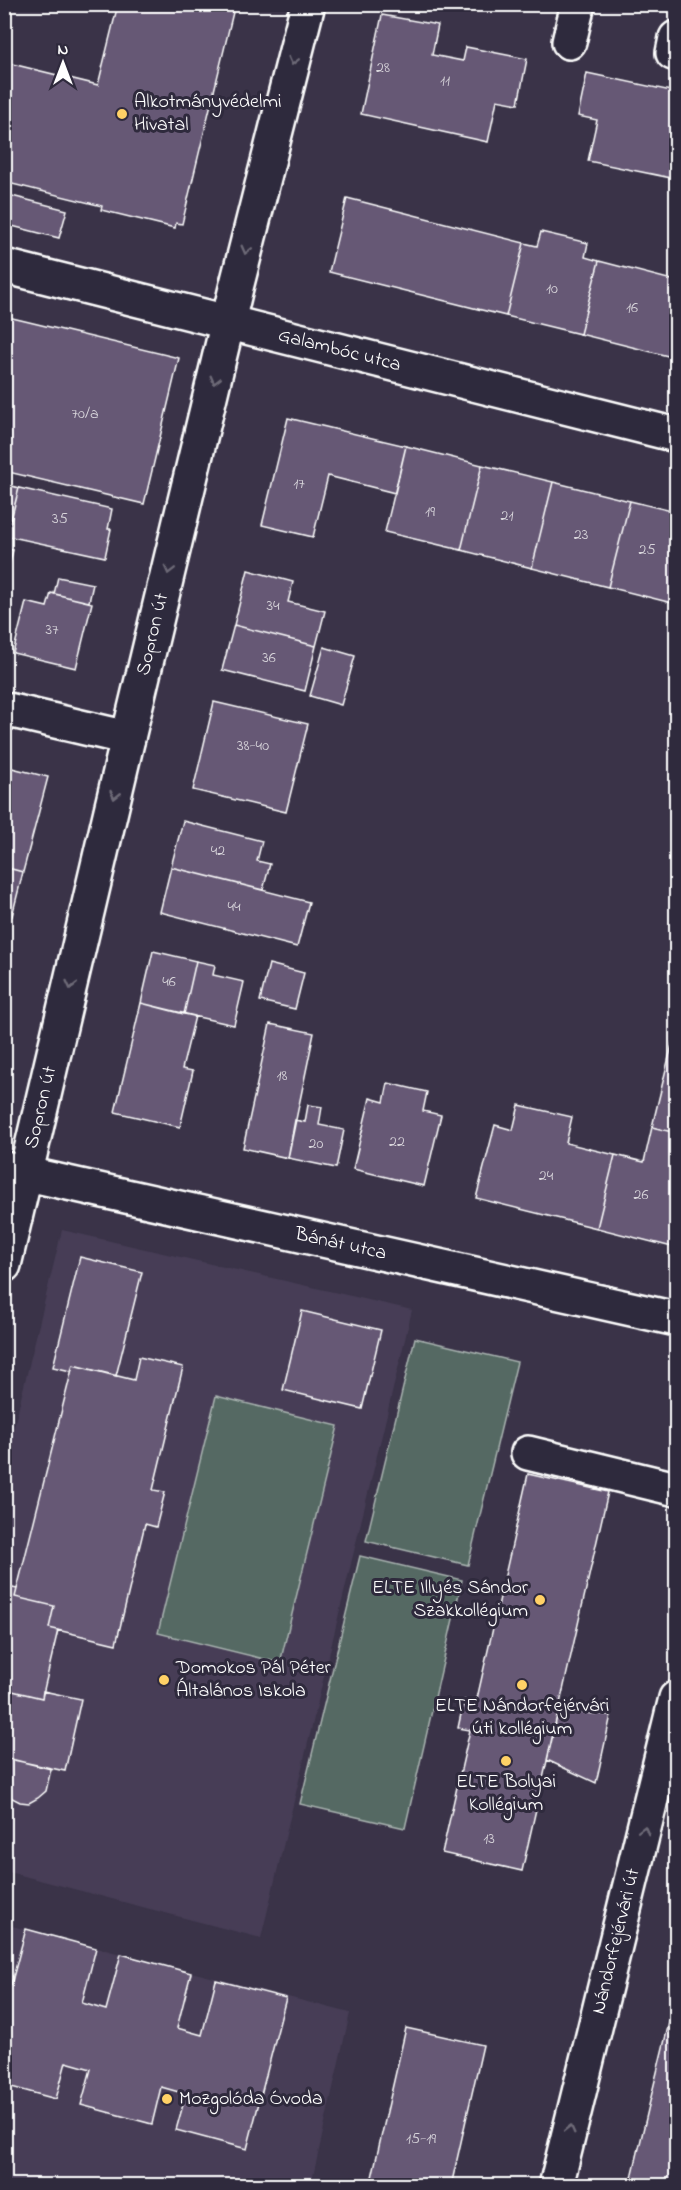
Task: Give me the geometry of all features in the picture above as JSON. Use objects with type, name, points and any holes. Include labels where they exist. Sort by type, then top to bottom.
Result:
[{"type":"street","name":"Sopron út","points":[[4,1265],[16,1171],[128,738],[308,4]]},
{"type":"street","points":[[569,42],[578,4]]},
{"type":"street","name":"Galambóc utca","points":[[4,266],[676,435]]},
{"type":"street","points":[[4,709],[128,738]]},
{"type":"street","name":"Bánát utca","points":[[16,1171],[676,1320]]},
{"type":"street","points":[[528,1453],[676,1489]]},
{"type":"street","name":"Nándorfejérvári út","points":[[556,2186],[666,1783],[676,1698]]},
{"type":"shaded area","name":"Domokos Pál Péter Általános Iskola","points":[[62,1230],[412,1310],[261,1938],[5,1871],[5,1464]]},
{"type":"shaded area","name":"Mozgolóda Óvoda","points":[[4,1924],[350,2013],[311,2185],[5,2185]]},
{"type":"green space","points":[[415,1338],[517,1362],[468,1565],[366,1541]]},
{"type":"green space","points":[[216,1396],[338,1426],[280,1663],[158,1633]]},
{"type":"green space","points":[[360,1556],[462,1580],[405,1828],[300,1804]]},
{"type":"building","name":"Alkotmányvédelmi Hivatal","points":[[118,4],[235,4],[182,224],[176,223],[175,228],[101,210],[102,206],[4,182],[4,62],[98,85]]},
{"type":"building","points":[[382,15],[438,25],[432,55],[463,61],[466,47],[527,59],[518,104],[497,100],[488,142],[361,114]]},
{"type":"building","points":[[587,73],[676,92],[676,179],[588,161],[597,120],[578,116]]},
{"type":"building","points":[[4,194],[67,210],[59,238],[4,224]]},
{"type":"building","points":[[347,198],[524,243],[506,316],[329,272]]},
{"type":"building","points":[[541,232],[588,243],[585,257],[599,261],[580,334],[506,316],[524,243],[537,246]]},
{"type":"building","points":[[599,261],[676,281],[676,358],[580,334]]},
{"type":"building","points":[[4,316],[179,358],[144,504],[4,471]]},
{"type":"building","points":[[288,418],[406,446],[395,493],[328,476],[313,537],[262,525]]},
{"type":"building","points":[[406,446],[482,465],[461,550],[385,532]]},
{"type":"building","points":[[482,465],[553,482],[532,568],[461,550]]},
{"type":"building","points":[[553,482],[630,501],[608,587],[532,568]]},
{"type":"building","points":[[4,484],[19,488],[4,546]]},
{"type":"building","points":[[19,488],[112,509],[108,529],[111,529],[105,557],[7,536]]},
{"type":"building","points":[[630,501],[676,512],[676,604],[608,587]]},
{"type":"building","points":[[4,549],[13,550],[8,570],[4,569]]},
{"type":"building","points":[[248,570],[293,582],[288,602],[325,611],[316,646],[234,625]]},
{"type":"building","points":[[58,577],[93,584],[89,602],[54,594]]},
{"type":"building","points":[[51,593],[92,603],[76,668],[13,653],[26,602],[47,607]]},
{"type":"building","points":[[234,625],[316,646],[305,691],[222,670]]},
{"type":"building","points":[[324,647],[355,656],[341,705],[310,696]]},
{"type":"building","points":[[214,702],[308,724],[286,812],[193,790]]},
{"type":"building","points":[[4,766],[48,777],[23,872],[4,867]]},
{"type":"building","points":[[183,821],[262,841],[257,861],[270,864],[263,890],[171,867]]},
{"type":"building","points":[[4,867],[23,872],[12,916],[4,914]]},
{"type":"building","points":[[171,867],[309,902],[297,947],[160,912]]},
{"type":"building","points":[[153,951],[196,961],[184,1014],[141,1003]]},
{"type":"building","points":[[196,961],[215,965],[213,975],[244,982],[234,1025],[184,1014]]},
{"type":"building","points":[[269,964],[304,973],[295,1009],[260,1001]]},
{"type":"building","points":[[141,1003],[195,1016],[182,1069],[193,1071],[180,1127],[115,1112]]},
{"type":"building","points":[[270,1024],[314,1033],[288,1158],[243,1148]]},
{"type":"building","points":[[676,1028],[676,1133],[652,1127]]},
{"type":"building","points":[[388,1083],[427,1092],[423,1111],[441,1115],[424,1186],[353,1169],[370,1098],[384,1102]]},
{"type":"building","points":[[308,1105],[322,1107],[319,1125],[344,1130],[336,1168],[288,1158],[295,1120],[305,1122]]},
{"type":"building","points":[[519,1105],[572,1117],[566,1143],[615,1155],[597,1228],[476,1198],[495,1125],[513,1130]]},
{"type":"building","points":[[652,1127],[676,1133],[676,1248],[597,1228],[615,1155],[644,1162]]},
{"type":"building","points":[[80,1257],[142,1272],[116,1376],[73,1365],[71,1371],[53,1367]]},
{"type":"building","points":[[302,1311],[381,1330],[362,1409],[283,1390]]},
{"type":"building","points":[[139,1357],[183,1367],[153,1490],[165,1492],[156,1527],[145,1524],[116,1644],[49,1628],[54,1606],[15,1597],[73,1365],[134,1380]]},
{"type":"building","name":"ELTE Nándorfejérvári úti kollégium","points":[[528,1474],[608,1492],[522,1871],[442,1853],[470,1730],[458,1728],[464,1700],[476,1703]]},
{"type":"building","points":[[4,1586],[17,1589],[15,1597],[54,1606],[49,1628],[58,1630],[42,1698],[4,1689]]},
{"type":"building","points":[[4,1689],[42,1698],[43,1691],[81,1699],[65,1771],[4,1758]]},
{"type":"building","points":[[558,1711],[611,1715],[596,1783],[547,1760]]},
{"type":"building","points":[[7,1758],[51,1769],[46,1791],[29,1803],[12,1798],[4,1789],[4,1769]]},
{"type":"building","points":[[26,1929],[96,1948],[82,2003],[106,2010],[121,1954],[191,1973],[177,2028],[202,2035],[216,1980],[286,1998],[247,2149],[176,2130],[186,2094],[161,2087],[152,2124],[81,2105],[91,2069],[66,2062],[56,2099],[4,2085],[4,1983],[11,1985]]},
{"type":"building","points":[[676,1994],[676,2186],[630,2186],[651,2097]]},
{"type":"building","points":[[406,2028],[483,2045],[451,2186],[370,2186]]},
{"type":"place","name":"Alkotmányvédelmi Hivatal","points":[[122,114]]},
{"type":"place","name":"ELTE Illyés Sándor Szakkollégium","points":[[540,1600]]},
{"type":"place","name":"Domokos Pál Péter Általános Iskola","points":[[164,1680]]},
{"type":"place","name":"ELTE Nándorfejérvári úti kollégium","points":[[522,1685]]},
{"type":"place","name":"ELTE Bolyai Kollégium","points":[[506,1761]]},
{"type":"place","name":"Mozgolóda Óvoda","points":[[167,2099]]}]
